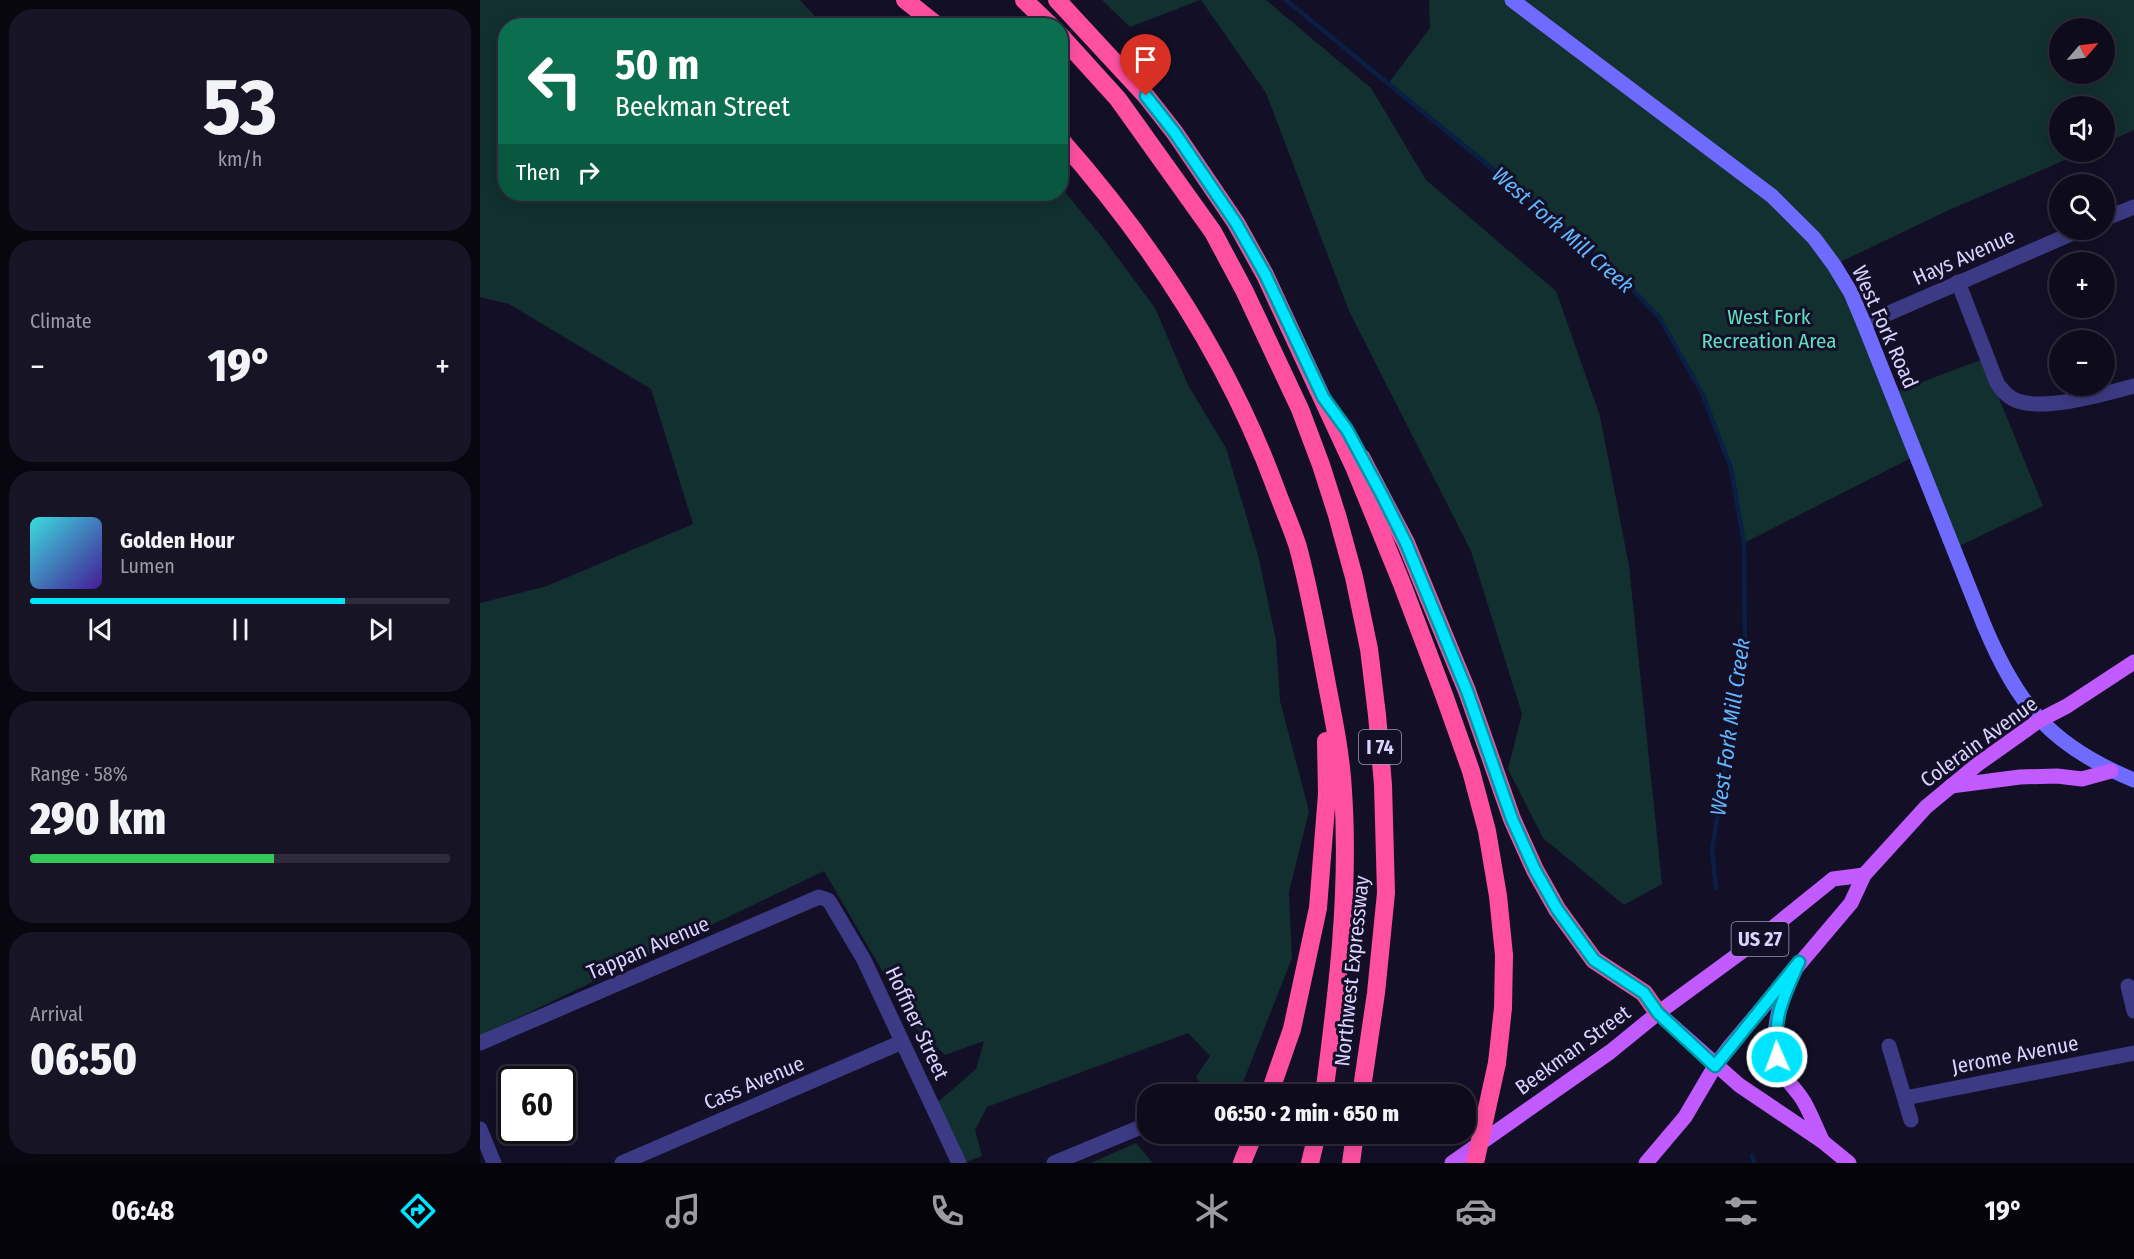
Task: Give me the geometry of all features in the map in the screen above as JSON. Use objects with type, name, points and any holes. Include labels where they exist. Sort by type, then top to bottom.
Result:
[{"type":"highway","points":[[905,0],[928,18]]},
{"type":"highway","points":[[1024,0],[1043,18]]},
{"type":"highway","points":[[1058,0],[1146,96],[1175,133],[1236,223],[1265,274],[1355,470],[1415,617],[1471,771],[1487,831],[1498,896],[1504,955],[1503,1008],[1497,1063],[1475,1163]]},
{"type":"highway","name":"Northwest Expressway","points":[[1068,44],[1118,99],[1213,232],[1244,290],[1300,409],[1337,515],[1354,577],[1369,649],[1383,785],[1386,893],[1376,993],[1363,1084]]},
{"type":"highway","name":"Northwest Expressway","points":[[1068,148],[1141,238],[1182,298],[1224,371],[1263,455],[1297,545],[1316,626],[1335,728],[1343,790],[1345,867],[1338,986],[1325,1084]]},
{"type":"highway","points":[[1323,397],[1347,430],[1406,543],[1467,691],[1512,819],[1535,870],[1557,909],[1594,960],[1644,993],[1658,1013]]},
{"type":"highway","points":[[1273,1084],[1292,1029],[1318,908],[1327,794],[1327,762],[1316,626]]},
{"type":"highway","points":[[1242,1163],[1250,1144]]},
{"type":"highway","points":[[1310,1163],[1315,1144]]},
{"type":"highway","points":[[1351,1162],[1354,1144]]},
{"type":"main road","name":"Colerain Avenue","points":[[1864,875],[1926,807],[1951,786],[2040,720],[2067,706],[2134,662]]},
{"type":"main road","points":[[1951,786],[2019,777],[2057,776],[2082,779],[2111,771]]},
{"type":"main road","name":"Beekman Street","points":[[1452,1163],[1610,1052],[1658,1013],[1755,942],[1833,879],[1864,875]]},
{"type":"main road","name":"US 27","points":[[1646,1163],[1685,1117],[1715,1066],[1799,962],[1851,903],[1864,875]]},
{"type":"main road","points":[[1799,962],[1783,996],[1777,1018],[1776,1047],[1782,1071],[1789,1084],[1803,1100],[1822,1141]]},
{"type":"main road","points":[[1658,1013],[1739,1085],[1822,1141],[1849,1163]]},
{"type":"street","name":"West Fork Road","points":[[1512,0],[1779,202],[1814,238],[1851,293],[1994,650],[2016,691],[2040,720],[2080,754],[2111,771],[2134,780]]},
{"type":"street","points":[[2115,215],[2134,207]]},
{"type":"street","name":"Hays Avenue","points":[[1864,324],[2057,240]]},
{"type":"street","points":[[1958,282],[1997,383],[2014,399],[2025,403],[2055,402],[2088,398],[2134,386]]},
{"type":"street","name":"Tappan Avenue","points":[[480,1043],[819,897],[828,900],[831,904]]},
{"type":"street","name":"Hoffner Street","points":[[831,904],[864,960],[959,1163]]},
{"type":"street","points":[[2128,986],[2134,1011]]},
{"type":"street","name":"Cass Avenue","points":[[622,1163],[902,1042]]},
{"type":"street","points":[[1889,1046],[1911,1120]]},
{"type":"street","name":"Jerome Avenue","points":[[1905,1098],[2134,1053]]},
{"type":"street","points":[[480,1129],[494,1163]]},
{"type":"street","points":[[1054,1163],[1137,1129]]},
{"type":"green space","points":[[480,0],[800,0],[817,18],[498,18],[498,201],[1068,201],[1068,196],[1155,308],[1188,385],[1226,448],[1258,555],[1276,640],[1280,701],[1309,811],[1289,892],[1292,958],[1242,1084],[1201,1084],[1196,1077],[1210,1056],[1188,1033],[987,1107],[975,1130],[982,1156],[966,1162],[938,1102],[976,1069],[984,1041],[945,1055],[915,1027],[824,871],[480,1036],[480,603],[547,586],[693,524],[651,389],[509,304],[480,297]]},
{"type":"green space","points":[[1102,0],[1200,0],[1130,27]]},
{"type":"green space","points":[[1201,0],[1266,0],[1371,88],[1426,180],[1556,291],[1600,416],[1629,566],[1662,884],[1624,905],[1543,838],[1508,769],[1522,714],[1471,551],[1349,311],[1266,93]]},
{"type":"green space","name":"West Fork Recreation Area","points":[[1429,0],[2134,0],[2134,130],[2115,139],[2115,96],[2049,96],[2049,162],[2061,162],[1949,210],[1834,265],[1893,393],[1983,359],[2043,506],[1955,548],[1917,455],[1744,543],[1731,468],[1702,393],[1659,317],[1604,260],[1388,84],[1430,28]]},
{"type":"green space","points":[[1136,1143],[1153,1163],[1091,1163]]},
{"type":"waterway","name":"West Fork Mill Creek","points":[[1286,0],[1604,260],[1659,317],[1702,393],[1731,468],[1744,543],[1745,645],[1712,850],[1716,888]]},
{"type":"waterway","name":"West Fork Mill Creek","points":[[1752,1156],[1754,1163]]},
{"type":"route","points":[[1146,96],[1175,133],[1236,223],[1265,274],[1323,397],[1347,430],[1382,495],[1406,543],[1467,691],[1512,819],[1535,870],[1557,909],[1594,960],[1644,993],[1658,1013],[1715,1066],[1799,962],[1783,996],[1777,1018],[1775,1038],[1777,1057]]}]
